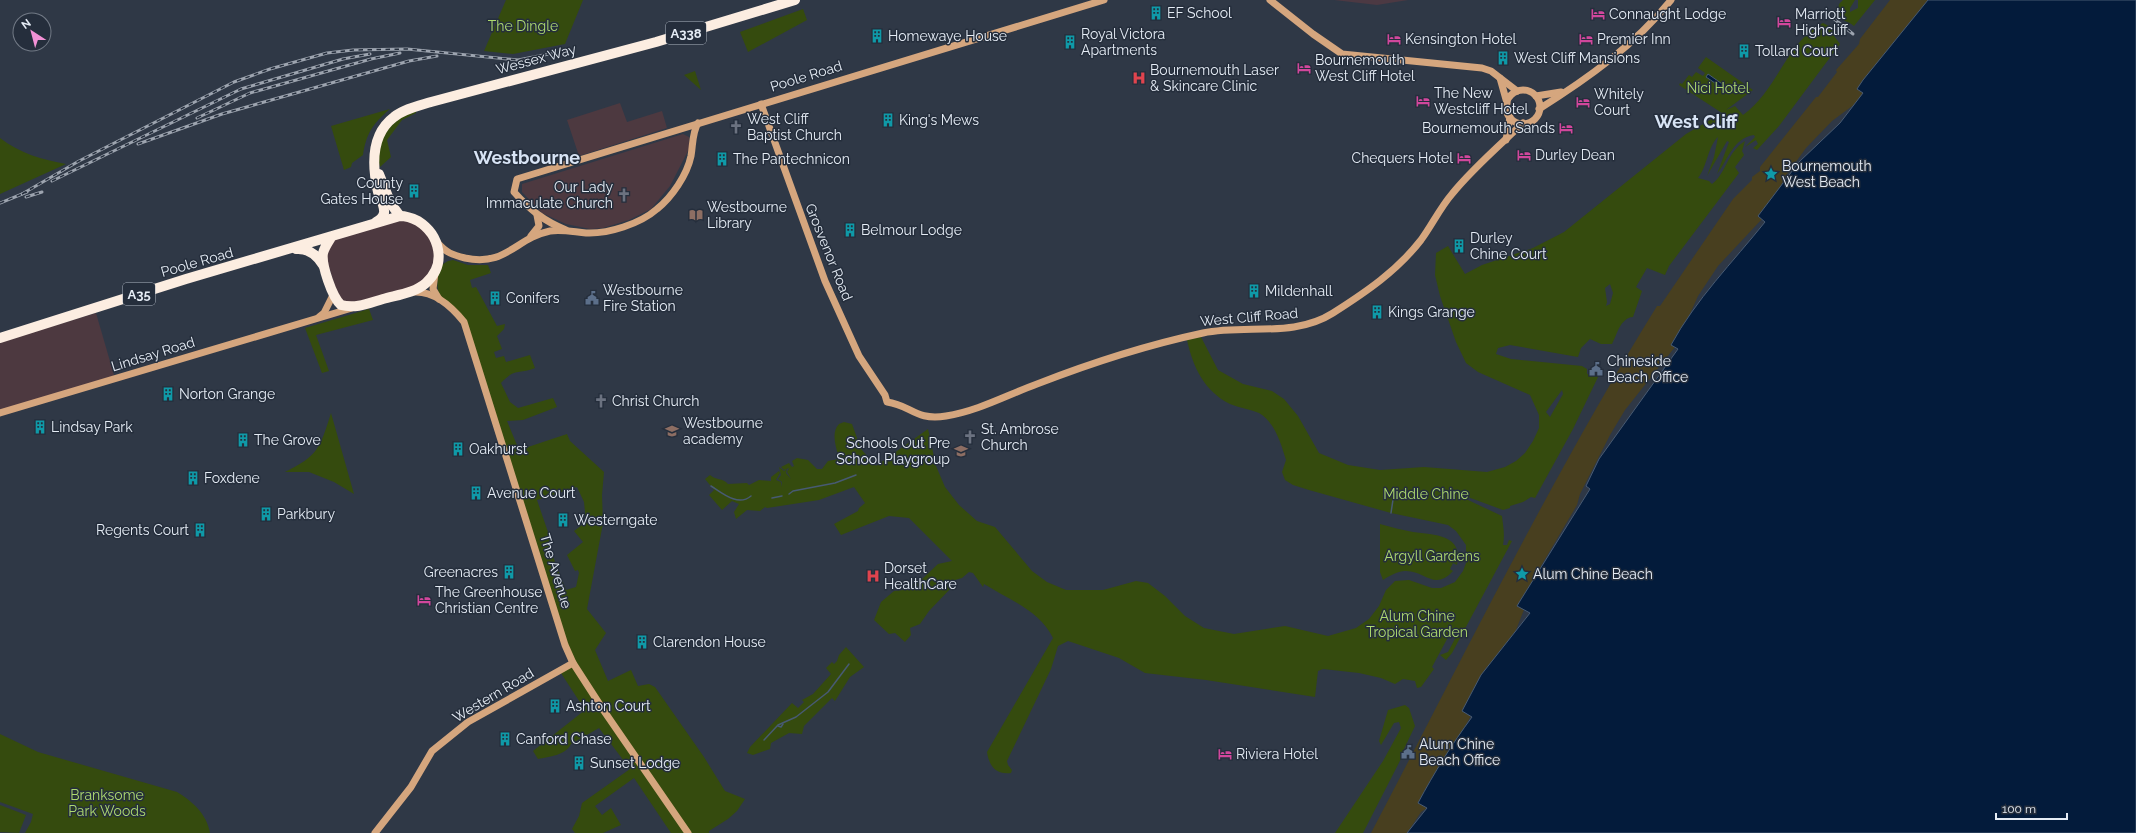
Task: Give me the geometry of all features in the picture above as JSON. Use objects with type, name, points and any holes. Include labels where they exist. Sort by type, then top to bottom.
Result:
[{"type":"highway","name":"Wessex Way","points":[[400,216],[391,204],[375,167],[374,154],[378,138],[384,127],[398,114],[431,102],[663,40],[795,0]]},
{"type":"highway","name":"A338","points":[[371,224],[379,220],[384,214],[375,167]]},
{"type":"highway","name":"A35","points":[[333,295],[326,271],[324,251],[332,236],[400,216]]},
{"type":"highway","points":[[333,295],[341,305],[354,307],[411,292],[426,284],[436,269],[439,253],[437,242],[431,232],[421,223],[414,219],[400,216]]},
{"type":"highway","name":"Poole Road","points":[[0,338],[186,279],[332,236]]},
{"type":"highway","name":"Poole Road","points":[[288,249],[302,248],[314,253],[326,271]]},
{"type":"street","name":"Poole Road","points":[[537,215],[514,192],[517,179],[1091,2],[1104,0]]},
{"type":"street","points":[[1270,0],[1313,34],[1342,54],[1491,71],[1517,91]]},
{"type":"street","points":[[1500,78],[1507,112],[1510,117],[1517,122],[1523,123],[1534,119],[1539,110],[1574,87],[1639,35],[1655,20],[1671,0]]},
{"type":"street","points":[[1536,96],[1556,94],[1574,87]]},
{"type":"street","points":[[1506,103],[1517,91],[1528,90],[1536,96],[1539,103],[1539,110]]},
{"type":"street","name":"Grosvenor Road","points":[[761,104],[825,281],[859,356],[885,395],[887,402]]},
{"type":"street","points":[[1506,140],[1510,117]]},
{"type":"street","name":"West Cliff Road","points":[[887,402],[894,402],[921,416],[935,418],[950,416],[982,406],[1085,366],[1193,335],[1221,330],[1248,330],[1303,326],[1318,321],[1362,294],[1402,262],[1422,239],[1452,194],[1523,123]]},
{"type":"street","points":[[522,243],[545,232],[566,230],[588,233],[600,232],[642,219],[652,213],[662,205],[683,176],[690,158],[694,130],[698,124]]},
{"type":"street","points":[[679,129],[689,133],[693,142]]},
{"type":"street","points":[[537,215],[566,230]]},
{"type":"street","points":[[437,242],[451,255],[469,259],[487,260],[508,253],[537,230],[540,223],[537,215]]},
{"type":"street","points":[[440,300],[433,290],[436,269],[443,258],[451,255]]},
{"type":"street","name":"The Avenue","points":[[411,292],[424,292],[440,300],[455,311],[464,322],[565,645],[573,662],[688,833]]},
{"type":"street","name":"Lindsay Road","points":[[314,320],[324,313],[333,295]]},
{"type":"street","name":"Lindsay Road","points":[[0,413],[354,307]]},
{"type":"street","name":"Western Road","points":[[375,833],[411,787],[432,751],[468,722],[573,662]]},
{"type":"shaded area","points":[[1334,0],[1408,0],[1377,5]]},
{"type":"shaded area","points":[[620,103],[627,122],[662,111],[667,128],[579,156],[567,120]]},
{"type":"shaded area","points":[[683,134],[689,137],[689,149],[670,186],[651,209],[629,220],[603,228],[590,229],[566,224],[542,213],[522,192],[522,184]]},
{"type":"shaded area","points":[[392,218],[421,223],[439,253],[421,287],[341,305],[324,251],[328,242]]},
{"type":"shaded area","points":[[96,313],[114,375],[112,379],[0,411],[0,342]]},
{"type":"green space","name":"The Dingle","points":[[506,0],[583,0],[565,44],[513,54],[484,51]]},
{"type":"green space","points":[[1843,0],[1855,0],[1850,8],[1850,12],[1858,8],[1858,0],[1875,0],[1854,26],[1837,15],[1839,4]]},
{"type":"green space","points":[[803,9],[807,20],[748,52],[740,32]]},
{"type":"green space","points":[[1823,23],[1835,29],[1834,36],[1840,44],[1779,126],[1757,150],[1753,148],[1758,144],[1756,140],[1745,147],[1755,137],[1754,135],[1741,140],[1732,150],[1717,174],[1729,142],[1727,141],[1707,176],[1714,157],[1718,137],[1712,146],[1704,168],[1698,178],[1709,181],[1712,184],[1721,175],[1734,151],[1745,141],[1742,151],[1744,155],[1735,167],[1739,173],[1669,266],[1665,275],[1647,268],[1636,287],[1642,291],[1633,317],[1625,320],[1617,332],[1612,344],[1601,344],[1590,339],[1581,348],[1578,357],[1510,345],[1498,348],[1496,354],[1511,359],[1582,366],[1587,369],[1587,374],[1595,373],[1598,377],[1573,429],[1535,498],[1531,497],[1503,510],[1465,496],[1457,498],[1468,500],[1502,516],[1504,533],[1503,545],[1507,545],[1509,540],[1512,541],[1452,653],[1446,660],[1440,655],[1448,652],[1458,633],[1453,628],[1432,667],[1434,669],[1421,687],[1417,688],[1415,681],[1403,679],[1395,684],[1381,678],[1359,673],[1323,669],[1318,671],[1315,697],[1206,680],[1145,673],[1119,658],[1068,641],[1058,646],[1051,669],[1007,761],[1012,770],[1011,773],[1001,773],[994,768],[989,761],[987,752],[1053,638],[1040,620],[1023,606],[984,584],[983,587],[973,573],[969,572],[962,578],[955,580],[951,588],[929,611],[920,624],[910,628],[911,635],[905,642],[895,633],[889,634],[874,620],[881,602],[894,591],[904,590],[912,584],[919,582],[938,564],[952,561],[909,518],[889,516],[841,535],[834,524],[858,511],[859,508],[865,503],[854,487],[819,500],[767,508],[765,507],[760,511],[747,510],[736,519],[734,512],[739,504],[732,501],[722,510],[709,495],[714,490],[705,479],[710,475],[728,484],[747,483],[749,485],[759,480],[771,481],[771,477],[779,471],[780,473],[776,480],[781,482],[781,487],[782,482],[778,479],[781,475],[779,467],[784,471],[787,469],[786,473],[791,479],[787,472],[789,468],[784,470],[781,467],[789,463],[792,467],[794,466],[792,461],[797,458],[808,460],[817,469],[822,469],[828,461],[839,459],[835,441],[835,432],[839,424],[844,422],[852,424],[861,449],[876,466],[928,429],[936,466],[945,487],[959,505],[977,521],[995,527],[1032,571],[1047,582],[1066,590],[1103,590],[1136,581],[1148,583],[1165,596],[1185,616],[1204,628],[1234,634],[1285,626],[1328,636],[1356,628],[1369,619],[1379,606],[1386,590],[1395,581],[1409,580],[1432,588],[1441,588],[1455,582],[1463,571],[1466,563],[1466,545],[1456,531],[1448,525],[1391,513],[1309,490],[1293,485],[1285,480],[1282,472],[1286,460],[1277,434],[1269,422],[1259,413],[1230,404],[1213,392],[1196,369],[1187,340],[1201,337],[1218,370],[1243,384],[1272,391],[1284,399],[1298,416],[1319,453],[1348,465],[1380,470],[1424,467],[1487,472],[1505,467],[1516,461],[1525,453],[1533,441],[1539,428],[1539,415],[1530,395],[1478,372],[1466,363],[1456,342],[1440,296],[1435,275],[1436,253],[1448,246],[1465,274],[1482,265],[1533,248],[1564,232],[1686,134],[1722,113],[1679,85],[1680,83],[1682,84],[1689,75],[1692,77],[1696,72],[1703,76],[1705,73],[1698,68],[1706,57],[1753,90],[1726,110],[1735,106],[1743,115],[1755,105],[1765,93],[1791,54],[1811,31]],"holes":[[[1610,284],[1613,293],[1610,304],[1606,306],[1607,302],[1605,288]],[[1562,390],[1563,394],[1550,417],[1546,412]]]},
{"type":"green space","points":[[695,71],[701,90],[684,75]]},
{"type":"green space","points":[[390,109],[371,129],[366,141],[363,155],[352,163],[351,167],[344,170],[331,126]]},
{"type":"green space","points":[[416,109],[416,113],[402,120],[387,140],[391,157],[380,167],[379,147],[386,132],[399,119]]},
{"type":"green space","points":[[0,138],[23,152],[66,164],[0,194]]},
{"type":"green space","points":[[453,260],[468,265],[488,265],[491,273],[470,280],[472,288],[476,287],[497,326],[505,324],[504,329],[497,336],[502,349],[494,352],[496,358],[504,356],[506,362],[530,355],[535,368],[514,373],[501,383],[510,402],[518,408],[553,398],[557,407],[523,420],[507,421],[519,450],[567,434],[570,441],[604,472],[602,495],[603,523],[587,609],[606,633],[595,650],[608,681],[631,670],[638,686],[649,684],[655,687],[704,757],[725,791],[745,799],[737,811],[728,819],[709,831],[709,833],[671,833],[634,778],[595,806],[602,815],[611,808],[621,825],[603,833],[575,833],[572,829],[579,816],[582,803],[630,769],[599,728],[571,744],[569,748],[557,755],[538,759],[533,751],[585,710],[559,670],[573,663],[464,322],[445,303],[439,292],[437,285],[440,266]],"holes":[[[577,487],[584,502],[586,522],[574,531],[583,542],[567,555],[575,571],[578,570],[579,573],[576,587],[566,590],[550,549],[549,535],[537,500]]]},
{"type":"green space","points":[[369,309],[373,320],[316,335],[329,371],[322,373],[305,328]]},
{"type":"green space","points":[[331,413],[354,494],[334,482],[309,472],[285,472],[305,461],[316,450],[324,435]]},
{"type":"green space","name":"Argyll Gardens","points":[[1380,524],[1446,538],[1456,547],[1458,555],[1457,565],[1453,563],[1450,569],[1453,571],[1440,580],[1434,580],[1411,571],[1404,571],[1393,574],[1383,580],[1380,572]]},
{"type":"green space","points":[[846,647],[864,667],[850,677],[835,701],[832,698],[804,726],[802,734],[789,733],[771,743],[770,749],[753,755],[747,753],[750,747],[792,703],[798,708],[804,702],[802,700],[813,694],[831,674],[826,668],[832,662],[834,664],[837,661],[839,655]]},
{"type":"green space","points":[[1405,705],[1409,708],[1415,726],[1404,749],[1404,753],[1363,833],[1335,833],[1383,761],[1401,728],[1399,722],[1394,723],[1381,745],[1379,741],[1388,710]]},
{"type":"green space","name":"Branksome Park Woods","points":[[0,734],[38,752],[177,792],[198,809],[206,820],[210,833],[25,833],[31,822],[33,814],[0,802]]},
{"type":"green space","points":[[0,805],[26,815],[19,833],[0,832]]},
{"type":"sand","points":[[1890,0],[1939,0],[1863,98],[1832,121],[1806,148],[1785,177],[1770,208],[1762,219],[1718,266],[1698,296],[1675,347],[1625,410],[1610,435],[1580,494],[1577,505],[1541,566],[1516,630],[1506,645],[1473,712],[1440,771],[1427,808],[1421,812],[1407,833],[1371,833],[1545,501],[1618,370],[1657,306],[1660,306],[1733,199],[1752,180],[1752,177],[1760,171],[1760,167],[1816,97],[1818,97],[1837,72],[1836,70],[1859,44],[1860,39]]},
{"type":"water","points":[[1928,0],[2136,0],[2136,833],[1407,833],[1427,808],[1418,803],[1450,748],[1472,717],[1462,711],[1481,675],[1530,613],[1517,606],[1590,489],[1586,486],[1599,459],[1678,349],[1671,345],[1703,296],[1765,222],[1758,216],[1799,162],[1840,123],[1863,93],[1857,89],[1863,80]]},
{"type":"water","points":[[1708,74],[1725,86],[1724,89],[1706,77]]},
{"type":"waterway","points":[[789,494],[793,491],[835,483],[856,475]]},
{"type":"waterway","points":[[711,486],[736,500],[746,499],[751,496]]},
{"type":"waterway","points":[[1391,513],[1394,493]]},
{"type":"waterway","points":[[772,498],[782,496]]},
{"type":"waterway","points":[[764,740],[778,725],[796,717],[828,692],[849,664]]},
{"type":"waterway","points":[[778,726],[781,727],[783,724]]},
{"type":"railway","points":[[1833,18],[1853,34]]},
{"type":"railway","points":[[22,194],[79,161],[234,82],[270,69],[327,53],[353,50],[407,49],[518,60],[554,53]]},
{"type":"railway","points":[[197,118],[250,93],[371,59],[400,53]]},
{"type":"railway","points":[[52,181],[241,89],[343,59],[370,54]]},
{"type":"railway","points":[[138,144],[222,114],[409,61],[437,56]]},
{"type":"railway","points":[[0,203],[27,192]]},
{"type":"railway","points":[[26,197],[42,192]]},
{"type":"place","name":"EF School","points":[[1156,13]]},
{"type":"place","name":"Connaught Lodge","points":[[1598,14]]},
{"type":"place","name":"Marriott Highcliff","points":[[1784,22]]},
{"type":"place","name":"Homewaye House","points":[[877,36]]},
{"type":"place","name":"Kensington Hotel","points":[[1394,39]]},
{"type":"place","name":"Premier Inn","points":[[1586,39]]},
{"type":"place","name":"Royal Victora Apartments","points":[[1070,42]]},
{"type":"place","name":"Tollard Court","points":[[1744,51]]},
{"type":"place","name":"West Cliff Mansions","points":[[1503,58]]},
{"type":"place","name":"Bournemouth West Cliff Hotel","points":[[1304,68]]},
{"type":"place","name":"Bournemouth Laser & Skincare Clinic","points":[[1139,78]]},
{"type":"place","name":"The New Westcliff Hotel","points":[[1423,101]]},
{"type":"place","name":"Whitely Court","points":[[1583,102]]},
{"type":"place","name":"King's Mews","points":[[888,120]]},
{"type":"place","name":"West Cliff Baptist Church","points":[[736,127]]},
{"type":"place","name":"Bournemouth Sands","points":[[1566,128]]},
{"type":"place","name":"Durley Dean","points":[[1524,155]]},
{"type":"place","name":"Chequers Hotel","points":[[1464,158]]},
{"type":"place","name":"The Pantechnicon","points":[[722,159]]},
{"type":"place","name":"Bournemouth West Beach","points":[[1771,174]]},
{"type":"place","name":"County Gates House","points":[[414,191]]},
{"type":"place","name":"Our Lady Immaculate Church","points":[[624,195]]},
{"type":"place","name":"Westbourne Library","points":[[696,215]]},
{"type":"place","name":"Belmour Lodge","points":[[850,230]]},
{"type":"place","name":"Durley Chine Court","points":[[1459,246]]},
{"type":"place","name":"Mildenhall","points":[[1254,291]]},
{"type":"place","name":"Conifers","points":[[495,298]]},
{"type":"place","name":"Westbourne Fire Station","points":[[592,298]]},
{"type":"place","name":"Kings Grange","points":[[1377,312]]},
{"type":"place","name":"Chineside Beach Office","points":[[1596,369]]},
{"type":"place","name":"Norton Grange","points":[[168,394]]},
{"type":"place","name":"Christ Church","points":[[601,401]]},
{"type":"place","name":"Lindsay Park","points":[[40,427]]},
{"type":"place","name":"Westbourne academy","points":[[672,431]]},
{"type":"place","name":"St. Ambrose Church","points":[[970,437]]},
{"type":"place","name":"The Grove","points":[[243,440]]},
{"type":"place","name":"Oakhurst","points":[[458,449]]},
{"type":"place","name":"Schools Out Pre School Playgroup","points":[[961,451]]},
{"type":"place","name":"Foxdene","points":[[193,478]]},
{"type":"place","name":"Avenue Court","points":[[476,493]]},
{"type":"place","name":"Parkbury","points":[[266,514]]},
{"type":"place","name":"Westerngate","points":[[563,520]]},
{"type":"place","name":"Regents Court","points":[[200,530]]},
{"type":"place","name":"Greenacres","points":[[509,572]]},
{"type":"place","name":"Alum Chine Beach","points":[[1522,574]]},
{"type":"place","name":"Dorset HealthCare","points":[[873,576]]},
{"type":"place","name":"The Greenhouse Christian Centre","points":[[424,600]]},
{"type":"place","name":"Clarendon House","points":[[642,642]]},
{"type":"place","name":"Ashton Court","points":[[555,706]]},
{"type":"place","name":"Canford Chase","points":[[505,739]]},
{"type":"place","name":"Alum Chine Beach Office","points":[[1408,752]]},
{"type":"place","name":"Riviera Hotel","points":[[1225,754]]},
{"type":"place","name":"Sunset Lodge","points":[[579,763]]},
{"type":"district","name":"West Cliff","points":[[1696,121]]},
{"type":"district","name":"Westbourne","points":[[527,157]]},
{"type":"park label","name":"Nici Hotel","points":[[1718,88]]},
{"type":"park label","name":"Middle Chine","points":[[1426,494]]},
{"type":"park label","name":"Alum Chine Tropical Garden","points":[[1417,624]]}]
